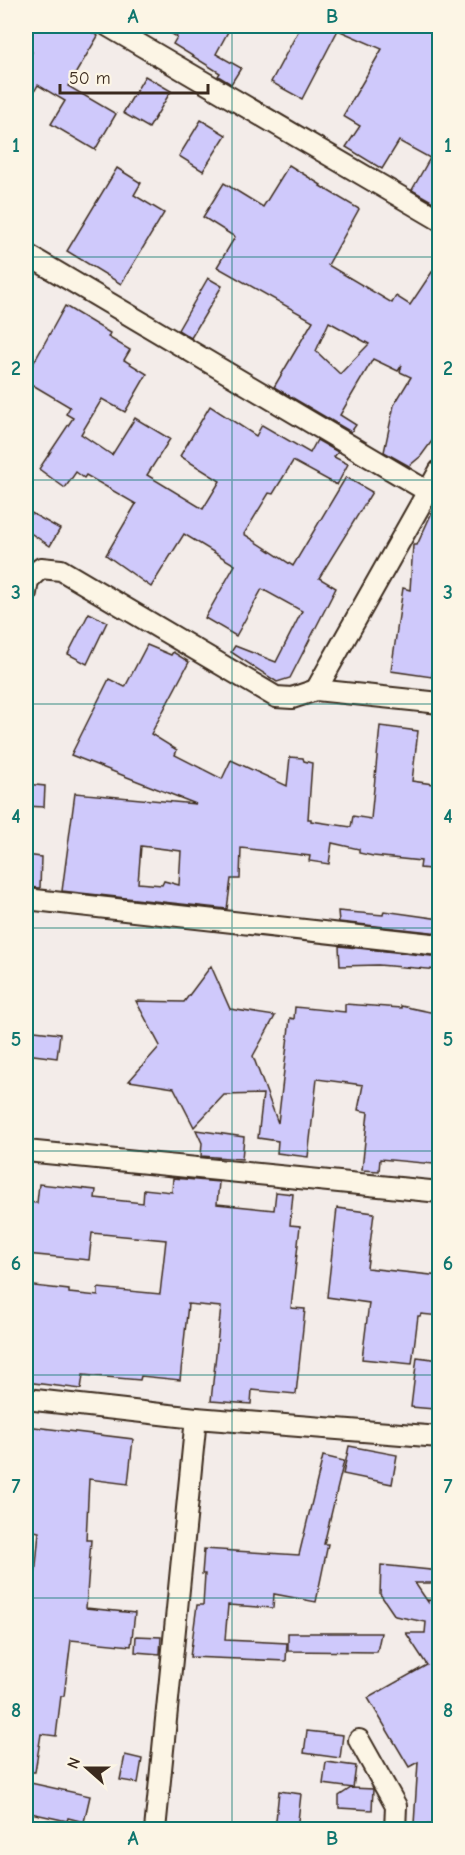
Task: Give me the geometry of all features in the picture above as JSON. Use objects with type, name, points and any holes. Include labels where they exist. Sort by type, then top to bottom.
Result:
[{"type":"street","points":[[108,26],[440,220]]},
{"type":"street","points":[[26,254],[427,491]]},
{"type":"street","points":[[316,690],[440,470]]},
{"type":"street","points":[[26,593],[28,580],[40,568],[61,570],[276,697],[292,698],[316,690],[440,703]]},
{"type":"street","points":[[26,899],[440,945]]},
{"type":"street","points":[[26,1151],[440,1192]]},
{"type":"street","points":[[26,1399],[196,1419],[440,1437]]},
{"type":"street","points":[[155,1830],[196,1419]]},
{"type":"street","points":[[359,1740],[396,1806],[395,1830]]},
{"type":"building","points":[[26,26],[81,26],[98,36],[68,86],[116,114],[95,150],[51,124],[65,101],[38,85],[26,106],[26,63],[32,52],[26,48]]},
{"type":"building","points":[[159,26],[231,26],[216,54],[241,68],[231,84],[218,76],[220,73],[173,44],[177,37]]},
{"type":"building","points":[[301,26],[440,26],[440,206],[412,190],[430,158],[399,141],[382,169],[346,147],[360,126],[343,116],[382,49],[338,30],[302,99],[271,82]]},
{"type":"building","points":[[145,76],[171,91],[149,128],[123,113]]},
{"type":"building","points":[[201,120],[226,135],[203,171],[179,156]]},
{"type":"building","points":[[289,165],[359,209],[328,265],[392,303],[396,296],[410,305],[440,260],[440,430],[421,456],[409,466],[384,452],[394,405],[411,377],[400,372],[402,365],[398,371],[373,359],[340,415],[356,425],[351,432],[274,387],[313,321],[217,267],[235,237],[203,217],[224,183],[263,207]],"holes":[[[329,322],[369,344],[340,374],[316,351]]]},
{"type":"building","points":[[117,168],[141,183],[134,195],[164,213],[121,284],[67,251]]},
{"type":"building","points":[[208,278],[222,286],[191,338],[178,330]]},
{"type":"building","points":[[65,306],[110,333],[108,337],[130,350],[124,360],[147,374],[125,412],[102,399],[81,434],[112,455],[135,418],[170,439],[147,475],[203,509],[220,481],[180,456],[210,406],[256,436],[262,425],[310,453],[317,440],[338,452],[334,457],[348,464],[337,485],[293,461],[273,494],[269,493],[244,534],[293,566],[346,477],[372,492],[319,578],[336,588],[290,678],[277,682],[231,652],[235,646],[276,662],[302,611],[262,589],[236,636],[205,618],[235,565],[184,534],[151,587],[106,555],[136,504],[86,475],[84,478],[76,472],[65,488],[39,469],[73,418],[66,414],[70,407],[26,381],[26,362],[32,366]]},
{"type":"building","points":[[440,495],[440,600],[432,677],[391,671],[403,588],[410,590],[413,545],[417,545]]},
{"type":"building","points":[[26,510],[60,529],[50,546],[26,530]]},
{"type":"building","points":[[89,613],[107,622],[87,664],[68,654]]},
{"type":"building","points":[[147,645],[171,655],[173,652],[189,662],[151,734],[177,750],[175,755],[222,779],[231,760],[287,786],[290,757],[303,758],[304,761],[312,763],[308,819],[311,821],[351,827],[353,816],[371,819],[380,726],[418,731],[412,781],[440,785],[440,870],[420,868],[421,861],[373,856],[359,853],[359,849],[332,843],[329,864],[309,861],[310,856],[241,848],[240,879],[231,879],[227,909],[62,891],[75,793],[196,804],[71,755],[109,679],[125,687]],"holes":[[[141,846],[181,851],[179,885],[164,881],[162,885],[138,883]]]},
{"type":"building","points":[[26,784],[45,786],[44,807],[26,806]]},
{"type":"building","points":[[26,855],[41,857],[40,888],[26,887]]},
{"type":"building","points":[[338,911],[383,915],[384,911],[440,919],[440,933],[339,922]]},
{"type":"building","points":[[339,946],[440,957],[440,970],[378,965],[340,966]]},
{"type":"building","points":[[211,966],[230,1009],[275,1016],[253,1056],[278,1123],[290,1018],[294,1019],[295,1007],[345,1012],[345,1004],[401,1008],[401,1006],[440,1014],[440,1101],[434,1164],[380,1159],[379,1171],[362,1170],[368,1112],[358,1110],[363,1085],[317,1079],[308,1157],[277,1153],[278,1141],[258,1138],[263,1094],[224,1095],[194,1127],[174,1088],[129,1081],[160,1046],[136,1001],[184,1002]]},
{"type":"building","points":[[26,1030],[60,1034],[57,1058],[26,1054]]},
{"type":"building","points":[[196,1130],[244,1137],[242,1159],[201,1156],[202,1143]]},
{"type":"building","points":[[173,1178],[219,1182],[217,1204],[274,1210],[276,1192],[293,1194],[290,1225],[300,1226],[291,1308],[305,1309],[296,1394],[252,1390],[251,1404],[211,1401],[221,1307],[188,1304],[180,1380],[141,1376],[140,1380],[83,1375],[81,1389],[26,1382],[26,1285],[98,1296],[98,1288],[160,1294],[166,1240],[92,1233],[89,1260],[26,1254],[26,1202],[37,1203],[39,1184],[96,1190],[95,1198],[143,1203],[144,1189],[172,1192]]},
{"type":"building","points":[[337,1208],[374,1213],[367,1268],[440,1276],[440,1316],[421,1314],[418,1316],[412,1364],[362,1359],[369,1303],[327,1297]]},
{"type":"building","points":[[417,1357],[440,1360],[434,1409],[411,1407]]},
{"type":"building","points":[[26,1426],[133,1439],[128,1484],[89,1479],[86,1540],[91,1540],[86,1608],[135,1613],[131,1646],[71,1640],[56,1736],[41,1734],[35,1772],[26,1772],[26,1587],[34,1588],[39,1532],[26,1529],[32,1463],[26,1462]]},
{"type":"building","points":[[349,1446],[397,1455],[392,1484],[343,1474]]},
{"type":"building","points":[[323,1456],[344,1461],[324,1544],[328,1544],[316,1602],[274,1594],[273,1608],[228,1605],[225,1640],[287,1643],[286,1661],[190,1657],[197,1605],[203,1605],[204,1549],[299,1555]]},
{"type":"building","points":[[381,1565],[440,1571],[440,1583],[415,1583],[428,1602],[428,1600],[440,1601],[440,1825],[414,1824],[418,1762],[409,1767],[368,1698],[427,1665],[406,1633],[425,1633],[426,1622],[395,1616],[380,1594]]},
{"type":"building","points":[[288,1633],[381,1633],[377,1652],[288,1651]]},
{"type":"building","points":[[136,1636],[161,1637],[160,1654],[135,1652]]},
{"type":"building","points":[[307,1731],[343,1735],[340,1758],[304,1753]]},
{"type":"building","points":[[125,1755],[142,1759],[138,1783],[120,1780]]},
{"type":"building","points":[[326,1762],[356,1766],[353,1788],[323,1784]]},
{"type":"building","points":[[26,1782],[90,1796],[84,1822],[68,1818],[67,1821],[26,1812]]},
{"type":"building","points":[[351,1788],[373,1789],[372,1810],[339,1808],[339,1796]]},
{"type":"building","points":[[279,1791],[301,1794],[297,1830],[275,1830]]}]
